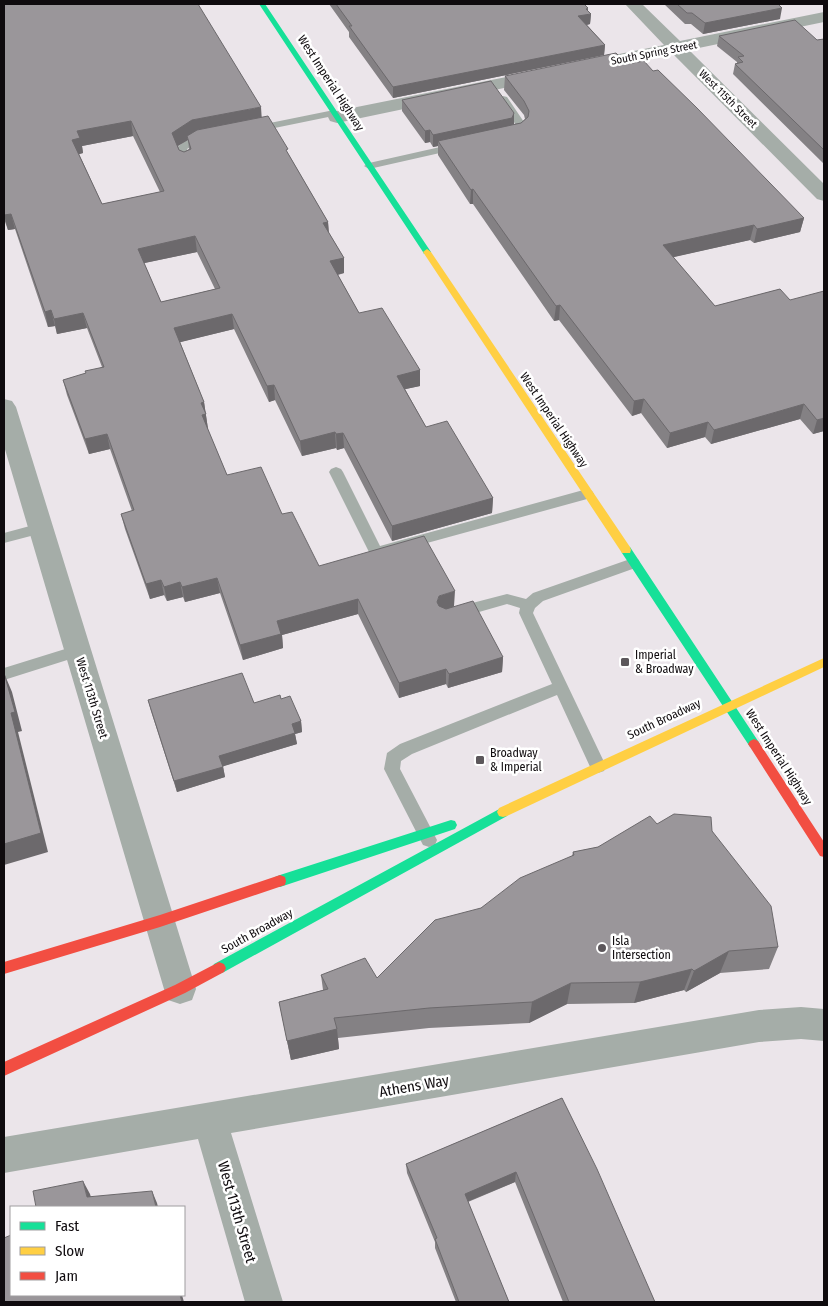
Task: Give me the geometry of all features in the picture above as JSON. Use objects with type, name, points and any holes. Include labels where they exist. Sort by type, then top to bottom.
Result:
[{"type":"main road","name":"West Imperial Highway","points":[[262,4],[729,705],[824,852]]},
{"type":"main road","name":"South Broadway","points":[[4,1069],[180,989],[517,804],[824,662]]},
{"type":"main road","name":"South Broadway","points":[[4,968],[160,920],[517,804]]},
{"type":"street","name":"West 115th Street","points":[[633,4],[824,195]]},
{"type":"street","name":"South Spring Street","points":[[335,115],[824,18]]},
{"type":"street","name":"West 113th Street","points":[[4,407],[180,989]]},
{"type":"street","name":"Athens Way","points":[[4,1155],[758,1026],[801,1023],[824,1025]]},
{"type":"street","name":"West 113th Street","points":[[210,1121],[264,1302]]},
{"type":"lane","points":[[492,85],[518,118],[521,126],[520,130],[516,133],[498,137]]},
{"type":"lane","points":[[240,132],[335,115]]},
{"type":"lane","points":[[187,162],[181,149],[184,146],[195,140],[222,135]]},
{"type":"lane","points":[[369,166],[472,143]]},
{"type":"lane","points":[[336,472],[376,552],[587,494]]},
{"type":"lane","points":[[4,538],[41,528]]},
{"type":"lane","points":[[598,766],[526,613],[528,605],[538,597],[633,563]]},
{"type":"lane","points":[[445,616],[507,599],[528,605]]},
{"type":"lane","points":[[4,674],[78,651]]},
{"type":"lane","points":[[434,849],[392,769],[393,758],[406,749],[561,688]]},
{"type":"building","points":[[4,4],[198,4],[261,107],[192,120],[172,133],[179,150],[184,152],[191,149],[187,136],[197,130],[268,116],[328,222],[323,223],[344,258],[330,261],[359,313],[382,308],[420,370],[397,376],[426,427],[447,421],[493,498],[392,526],[343,433],[336,434],[335,432],[300,441],[274,385],[267,386],[232,314],[174,328],[204,402],[201,403],[206,414],[202,415],[227,475],[261,467],[282,514],[292,512],[319,566],[424,536],[455,591],[439,596],[437,602],[439,606],[446,609],[473,601],[503,657],[449,674],[446,669],[399,683],[358,599],[277,621],[281,634],[240,645],[217,578],[182,587],[180,582],[164,587],[161,580],[146,584],[121,514],[134,510],[107,434],[85,439],[63,380],[86,373],[85,371],[104,367],[83,313],[54,319],[51,310],[45,312],[11,214],[4,215]],"holes":[[[131,121],[164,191],[102,204],[72,140],[80,138],[77,131]],[[195,236],[220,288],[161,302],[138,249]]]},
{"type":"building","points":[[336,4],[584,4],[591,14],[578,16],[605,45],[393,87],[349,26],[352,26]]},
{"type":"building","points":[[677,4],[778,4],[782,8],[705,23],[692,13],[687,13]]},
{"type":"building","points":[[795,20],[817,40],[824,39],[824,150],[735,64],[743,62],[738,57],[744,56],[719,36]]},
{"type":"building","points":[[616,53],[627,64],[644,61],[653,71],[658,70],[804,218],[757,229],[754,225],[663,245],[715,306],[780,289],[790,300],[824,291],[824,418],[817,420],[804,404],[714,430],[708,422],[670,433],[644,399],[634,401],[560,305],[556,306],[473,189],[471,190],[438,141],[521,123],[528,117],[529,111],[524,101],[505,76]]},
{"type":"building","points":[[491,81],[514,113],[512,118],[433,135],[430,130],[425,131],[402,100]]},
{"type":"building","points":[[4,673],[15,712],[11,713],[41,833],[4,844]]},
{"type":"building","points":[[242,673],[254,703],[280,695],[281,699],[290,696],[301,721],[292,724],[295,733],[219,756],[223,767],[174,781],[148,700]]},
{"type":"building","name":"Isla Intersection","points":[[674,814],[711,817],[712,831],[771,906],[778,947],[729,951],[694,971],[692,969],[640,982],[571,983],[532,1002],[429,1008],[334,1018],[337,1029],[287,1041],[279,1002],[328,989],[321,975],[365,958],[377,978],[435,920],[481,908],[520,878],[574,855],[573,852],[598,847],[650,816],[657,824]]},
{"type":"building","points":[[562,1098],[597,1169],[655,1302],[569,1302],[516,1172],[465,1194],[509,1302],[459,1302],[435,1239],[437,1238],[406,1164]]},
{"type":"building","points":[[83,1181],[87,1197],[152,1191],[156,1206],[36,1206],[33,1191]]},
{"type":"building","points":[[10,1235],[10,1296],[180,1296],[182,1302],[4,1302],[4,1238]]},
{"type":"traffic: fast","points":[[262,4],[427,252]]},
{"type":"traffic: fast","points":[[626,550],[754,744]]},
{"type":"traffic: fast","points":[[219,968],[503,812]]},
{"type":"traffic: fast","points":[[280,881],[451,825]]},
{"type":"traffic: slow","points":[[427,252],[626,550]]},
{"type":"traffic: slow","points":[[503,812],[824,662]]},
{"type":"traffic: jam","points":[[754,744],[824,852]]},
{"type":"traffic: jam","points":[[4,968],[160,921],[280,881]]},
{"type":"traffic: jam","points":[[4,1069],[180,989],[219,968]]},
{"type":"place","name":"Imperial & Broadway","points":[[625,662]]},
{"type":"place","name":"Broadway & Imperial","points":[[480,760]]},
{"type":"place","name":"Isla Intersection","points":[[602,948]]}]
